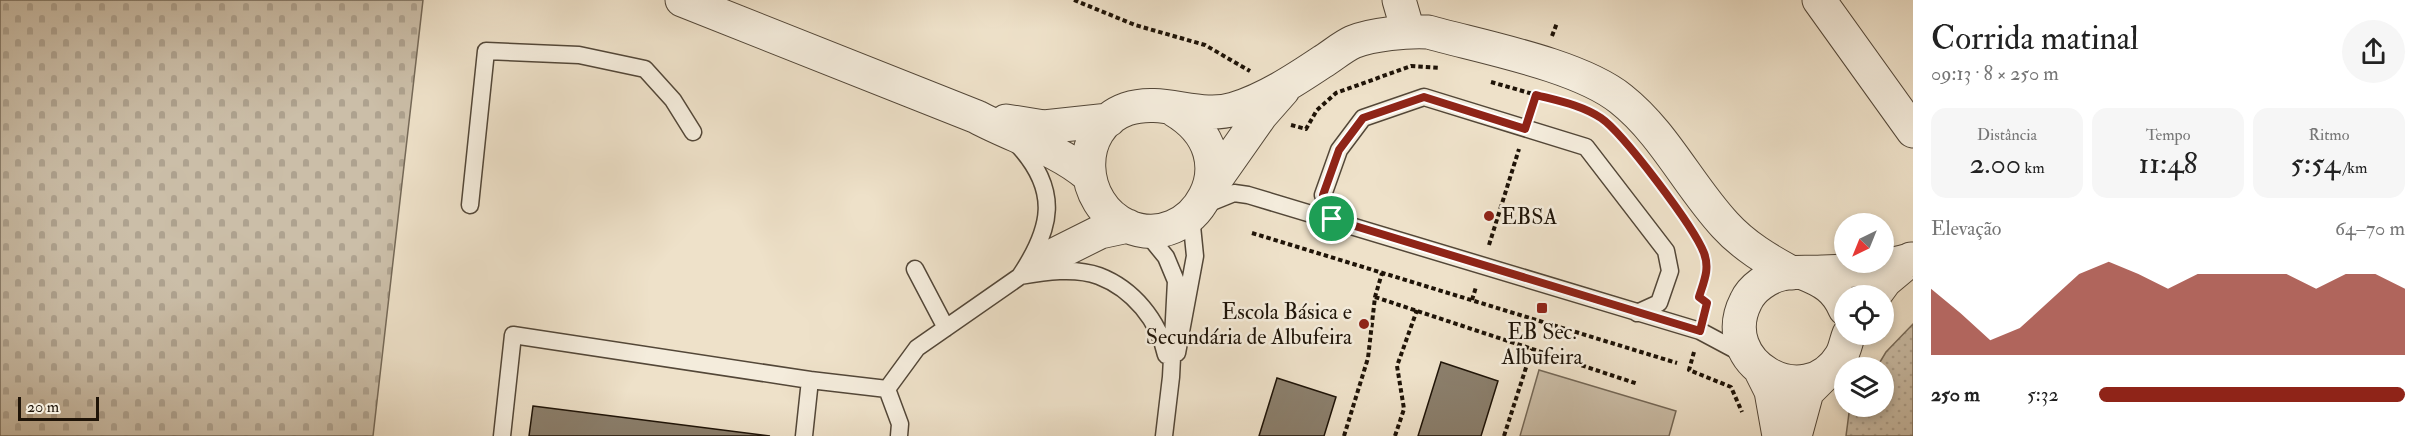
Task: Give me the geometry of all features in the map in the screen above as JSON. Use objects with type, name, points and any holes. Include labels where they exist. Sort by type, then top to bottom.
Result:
[{"type":"street","points":[[682,0],[977,117],[1007,134],[1068,159],[1091,185],[1108,213],[1131,227]]},
{"type":"street","points":[[1399,0],[1408,31]]},
{"type":"street","points":[[1820,0],[1913,131]]},
{"type":"street","points":[[1174,110],[1233,109],[1276,94],[1353,42],[1408,31],[1428,32],[1538,80],[1587,78],[1620,98],[1645,120],[1725,226],[1757,254],[1797,273],[1826,283],[1834,291]]},
{"type":"street","points":[[1048,258],[1100,232],[1131,227],[1154,230],[1174,226],[1200,204],[1276,94]]},
{"type":"street","points":[[1048,258],[1076,226],[1091,185],[1088,155],[1096,135],[1109,120],[1124,110],[1140,105],[1158,105],[1174,110],[1191,120],[1203,134],[1211,152],[1213,170],[1200,204]]},
{"type":"street","points":[[977,117],[1044,127],[1109,120]]},
{"type":"street","points":[[1725,226],[1742,270],[1746,300]]},
{"type":"street","points":[[1779,436],[1771,391],[1741,339],[1740,319],[1746,300],[1755,288],[1772,277],[1797,273],[1862,270],[1912,259]]},
{"type":"street","points":[[1882,285],[1912,259]]},
{"type":"street","points":[[1795,436],[1808,392],[1842,356],[1846,345]]},
{"type":"street","points":[[1754,364],[1777,380],[1802,382],[1830,370]]},
{"type":"lane","points":[[470,205],[486,51],[579,55],[645,69],[673,100],[693,132]]},
{"type":"lane","points":[[1332,219],[1323,195],[1339,150],[1363,118],[1424,97],[1586,147],[1666,250],[1670,271],[1659,303],[1637,313]]},
{"type":"lane","points":[[1007,134],[1032,160],[1045,187],[1046,218],[1038,248],[1020,276]]},
{"type":"lane","points":[[1171,377],[1183,331],[1195,256],[1200,204],[1234,193],[1332,219],[1700,331],[1754,364]]},
{"type":"lane","points":[[1131,227],[1153,241],[1166,257],[1176,281],[1171,377],[1164,436]]},
{"type":"lane","points":[[887,389],[917,348],[1048,258]]},
{"type":"lane","points":[[915,269],[946,327]]},
{"type":"lane","points":[[1020,276],[1049,272],[1099,276],[1127,292],[1148,312],[1163,340],[1171,377]]},
{"type":"lane","points":[[502,436],[513,336],[810,380],[887,389]]},
{"type":"lane","points":[[804,436],[810,380]]},
{"type":"lane","points":[[887,389],[900,424],[898,436]]},
{"type":"path","points":[[1074,0],[1135,25],[1205,45],[1247,67],[1276,94],[1293,127],[1306,129],[1317,110],[1336,93],[1411,66],[1448,69]]},
{"type":"path","points":[[1472,300],[1557,23]]},
{"type":"path","points":[[1481,79],[1538,80],[1558,101]]},
{"type":"path","points":[[1252,233],[1677,363]]},
{"type":"path","points":[[1698,242],[1704,252],[1708,271],[1699,297],[1707,303],[1689,370],[1731,387],[1745,420]]},
{"type":"path","points":[[1344,436],[1368,358],[1375,297],[1382,273]]},
{"type":"path","points":[[1375,297],[1638,384]]},
{"type":"path","points":[[1395,436],[1404,409],[1397,366],[1416,310]]},
{"type":"path","points":[[1504,436],[1532,349]]},
{"type":"green space","points":[[0,0],[423,0],[373,436],[0,436]]},
{"type":"green space","points":[[1913,324],[1913,436],[1846,436],[1848,417],[1894,417],[1894,357],[1883,357]]},
{"type":"green space","points":[[1539,370],[1676,411],[1669,436],[1520,436]]},
{"type":"building","points":[[1441,362],[1498,381],[1481,436],[1418,436]]},
{"type":"building","points":[[1277,378],[1336,397],[1324,436],[1259,436]]},
{"type":"building","points":[[533,406],[770,436],[529,436]]},
{"type":"place","name":"EBSA","points":[[1489,216]]},
{"type":"place","name":"EB Sec. Albufeira","points":[[1542,308]]},
{"type":"place","name":"Escola Básica e Secundária de Albufeira","points":[[1364,324]]},
{"type":"route","points":[[1536,95],[1580,107],[1602,119],[1626,141],[1704,252],[1708,271],[1699,297],[1707,303],[1700,331],[1654,318],[1332,219],[1323,195],[1339,150],[1363,118],[1424,97],[1525,129],[1536,95]]}]
